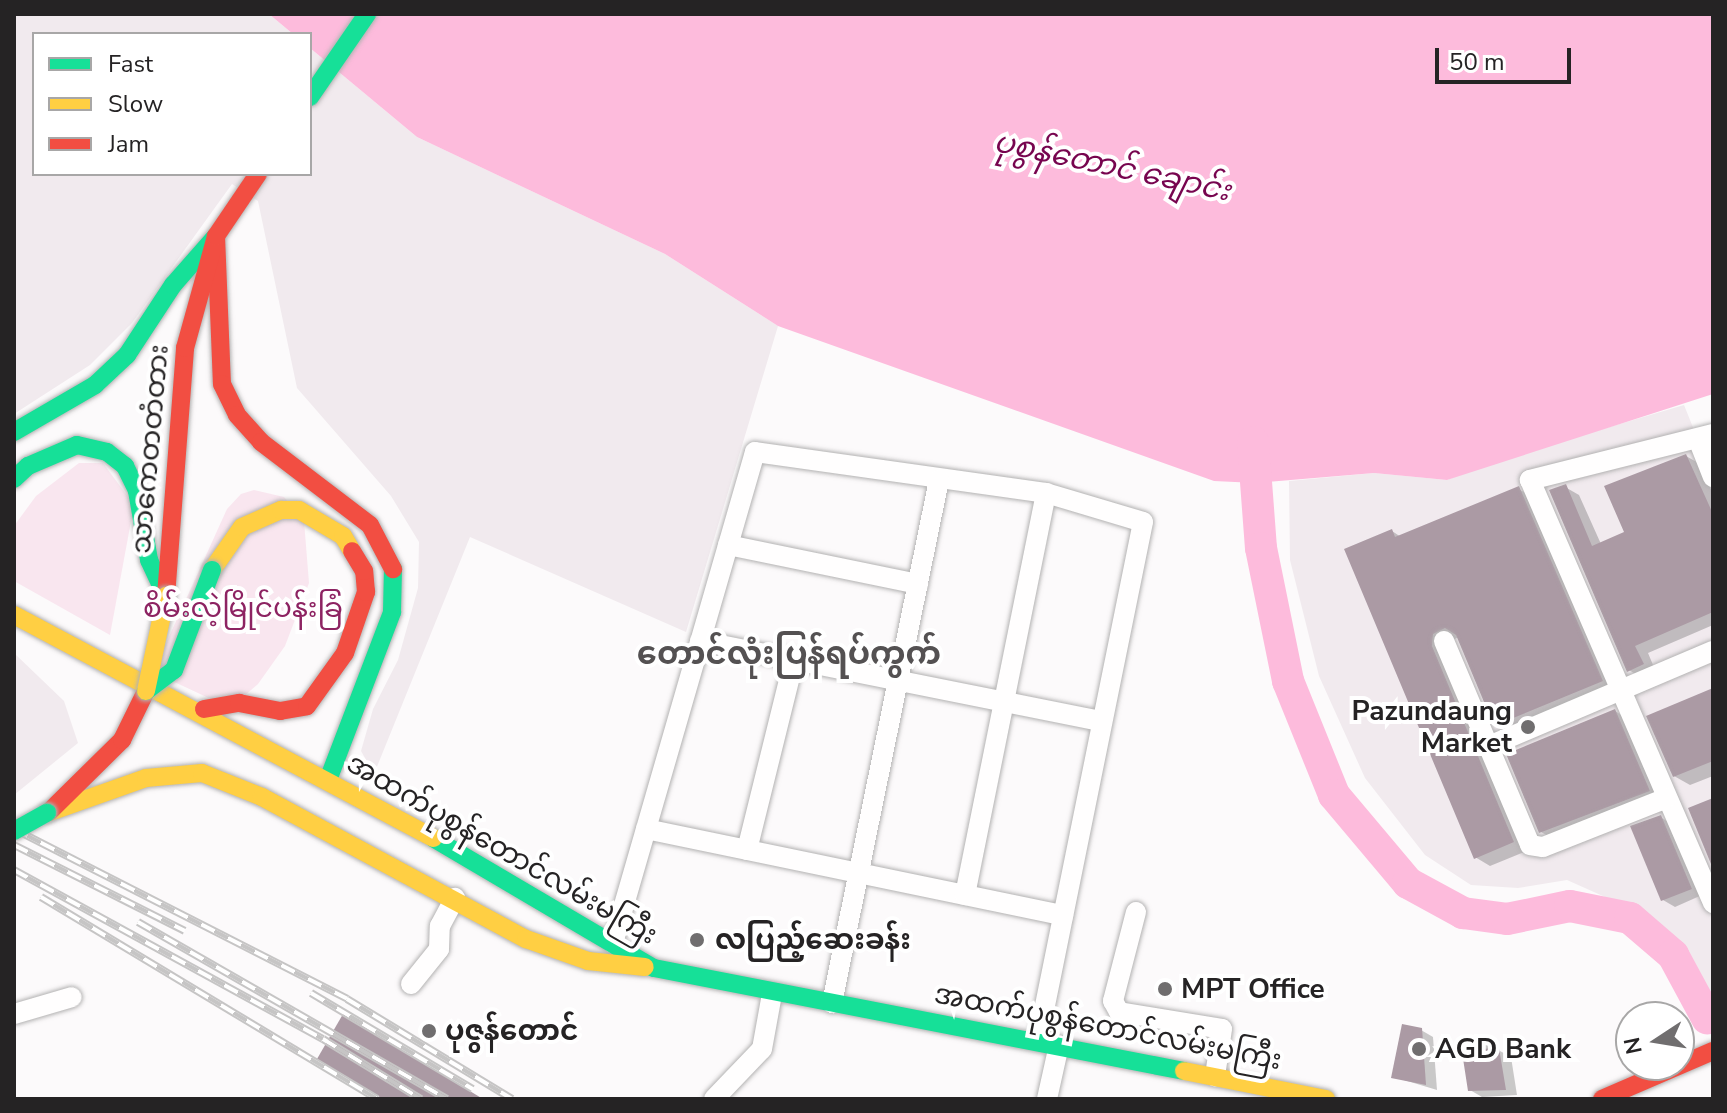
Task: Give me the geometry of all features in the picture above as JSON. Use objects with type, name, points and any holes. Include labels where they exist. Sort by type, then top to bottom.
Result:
[{"type":"main road","points":[[312,94],[367,14]]},
{"type":"main road","name":"သာကေတတံတား","points":[[14,831],[47,813],[122,740],[146,691],[166,596],[185,348],[216,236],[257,176]]},
{"type":"main road","points":[[14,432],[95,385],[127,355],[173,285],[216,236]]},
{"type":"main road","points":[[216,236],[222,384],[237,415],[261,442],[370,525],[393,566],[392,612],[328,780]]},
{"type":"main road","points":[[14,479],[28,466],[77,445],[96,446],[117,459],[137,491],[149,560],[166,596]]},
{"type":"main road","points":[[146,691],[174,670],[212,570],[242,527],[281,510],[299,510],[343,536],[364,571],[366,592],[345,653],[307,706],[280,711],[239,703],[204,709]]},
{"type":"main road","name":"အထက်ပုစွန်တောင်လမ်းမကြီး","points":[[14,615],[86,657],[204,709],[654,968],[772,994],[1038,1040],[1326,1099]]},
{"type":"main road","points":[[47,813],[146,778],[202,773],[262,797],[538,944],[588,961],[654,968]]},
{"type":"main road","points":[[1602,1099],[1711,1059]]},
{"type":"street","points":[[1713,477],[1705,436],[1530,480],[1713,903]]},
{"type":"street","points":[[613,943],[755,452],[1046,493],[1143,522],[1038,1040]]},
{"type":"street","points":[[832,1003],[939,480]]},
{"type":"street","points":[[965,895],[1046,493]]},
{"type":"street","points":[[728,545],[918,584]]},
{"type":"street","points":[[700,641],[1101,721]]},
{"type":"street","points":[[1444,641],[1530,845],[1536,848],[1667,798]]},
{"type":"street","points":[[1489,746],[1713,651]]},
{"type":"street","points":[[747,850],[794,660]]},
{"type":"street","points":[[646,829],[1063,915]]},
{"type":"street","points":[[411,984],[439,949],[440,926],[455,898]]},
{"type":"street","points":[[1136,912],[1113,1001],[1119,1012],[1222,1029],[1215,1076]]},
{"type":"street","points":[[721,1095],[762,1049],[772,994]]},
{"type":"street","points":[[14,1014],[72,997]]},
{"type":"street","points":[[1047,1099],[1059,1045]]},
{"type":"shaded area","points":[[14,14],[269,14],[291,32],[32,32],[32,176],[312,176],[312,50],[417,137],[665,254],[778,326],[686,632],[470,537],[374,774],[361,751],[373,709],[398,660],[418,588],[419,542],[391,496],[297,388],[258,201],[232,184],[132,323],[90,365],[14,414]]},
{"type":"shaded area","name":"Pazundaung Market","points":[[1684,405],[1713,477],[1713,1003],[1684,945],[1632,909],[1567,880],[1518,888],[1471,885],[1425,855],[1365,778],[1319,676],[1290,560],[1289,481],[1374,473],[1447,480],[1491,462]]},
{"type":"shaded area","points":[[14,653],[64,701],[78,743],[14,795]]},
{"type":"green space","name":"စိမ်းလဲ့မြိုင်ပန်းခြံ","points":[[79,463],[103,463],[134,505],[110,635],[14,581],[14,526],[36,496]]},
{"type":"green space","name":"စိမ်းလဲ့မြိုင်ပန်းခြံ","points":[[254,490],[284,497],[304,521],[309,583],[285,646],[258,684],[230,708],[153,672],[227,509],[241,494]]},
{"type":"water","name":"ပုစွန်တောင် ချောင်း","points":[[269,14],[1713,14],[1713,394],[1447,480],[1374,473],[1256,483],[1214,481],[778,326],[665,254],[417,137],[312,50],[312,32],[291,32]]},
{"type":"building","points":[[1686,454],[1713,514],[1713,612],[1635,646],[1644,664],[1627,672],[1549,490],[1566,484],[1592,546],[1624,532],[1604,486]]},
{"type":"building","points":[[1519,486],[1603,681],[1494,726],[1456,635],[1445,628],[1433,634],[1432,646],[1514,842],[1474,859],[1344,549],[1392,529],[1395,537]]},
{"type":"building","points":[[1713,688],[1713,761],[1673,777],[1646,716]]},
{"type":"building","points":[[1615,709],[1650,791],[1539,833],[1506,754]]},
{"type":"building","points":[[1713,798],[1713,869],[1688,808]]},
{"type":"building","points":[[1661,815],[1692,889],[1661,901],[1630,826]]},
{"type":"building","points":[[343,1014],[483,1099],[383,1099],[317,1059]]},
{"type":"building","points":[[1402,1024],[1422,1028],[1426,1085],[1391,1078]]},
{"type":"building","points":[[1479,1037],[1481,1049],[1499,1048],[1506,1090],[1468,1091],[1460,1039]]},
{"type":"waterway","points":[[1253,442],[1261,548],[1288,681],[1334,795],[1408,883],[1463,913],[1507,919],[1570,906],[1630,918],[1673,955],[1707,1018]]},
{"type":"railway","points":[[14,829],[347,999],[512,1099]]},
{"type":"railway","points":[[14,845],[185,931]]},
{"type":"railway","points":[[14,870],[323,1039],[421,1099]]},
{"type":"railway","points":[[41,897],[377,1099]]},
{"type":"railway","points":[[138,922],[447,1099]]},
{"type":"railway","points":[[311,993],[473,1089]]},
{"type":"traffic: fast","points":[[312,94],[367,14]]},
{"type":"traffic: fast","points":[[14,432],[95,385],[127,355],[173,285],[216,236]]},
{"type":"traffic: fast","points":[[14,479],[28,466],[77,445],[107,452],[125,466],[137,491],[149,560],[166,596]]},
{"type":"traffic: fast","points":[[328,780],[392,612],[393,569]]},
{"type":"traffic: fast","points":[[146,691],[174,670],[212,570]]},
{"type":"traffic: fast","points":[[14,831],[47,813]]},
{"type":"traffic: fast","points":[[433,838],[654,968],[1184,1071]]},
{"type":"traffic: slow","points":[[212,570],[242,527],[281,510],[299,510],[343,536],[352,551]]},
{"type":"traffic: slow","points":[[146,691],[166,596]]},
{"type":"traffic: slow","points":[[14,615],[433,838]]},
{"type":"traffic: slow","points":[[47,813],[146,778],[202,773],[262,797],[526,939],[588,961],[645,967]]},
{"type":"traffic: slow","points":[[1184,1071],[1326,1099]]},
{"type":"traffic: jam","points":[[166,596],[185,348],[216,236],[257,176]]},
{"type":"traffic: jam","points":[[216,236],[222,384],[237,415],[261,442],[370,525],[393,569]]},
{"type":"traffic: jam","points":[[204,709],[239,703],[280,711],[307,706],[345,653],[366,592],[364,571],[352,551]]},
{"type":"traffic: jam","points":[[49,812],[122,740],[146,691]]},
{"type":"traffic: jam","points":[[1602,1099],[1713,1051]]},
{"type":"place","name":"Pazundaung Market","points":[[1528,727]]},
{"type":"place","name":"လပြည့်ဆေးခန်း","points":[[697,940]]},
{"type":"place","name":"MPT Office","points":[[1165,989]]},
{"type":"place","name":"ပုဇွန်တောင်","points":[[429,1031]]},
{"type":"place","name":"AGD Bank","points":[[1419,1049]]},
{"type":"district","name":"တောင်လုံးပြန်ရပ်ကွက်","points":[[789,654]]}]
